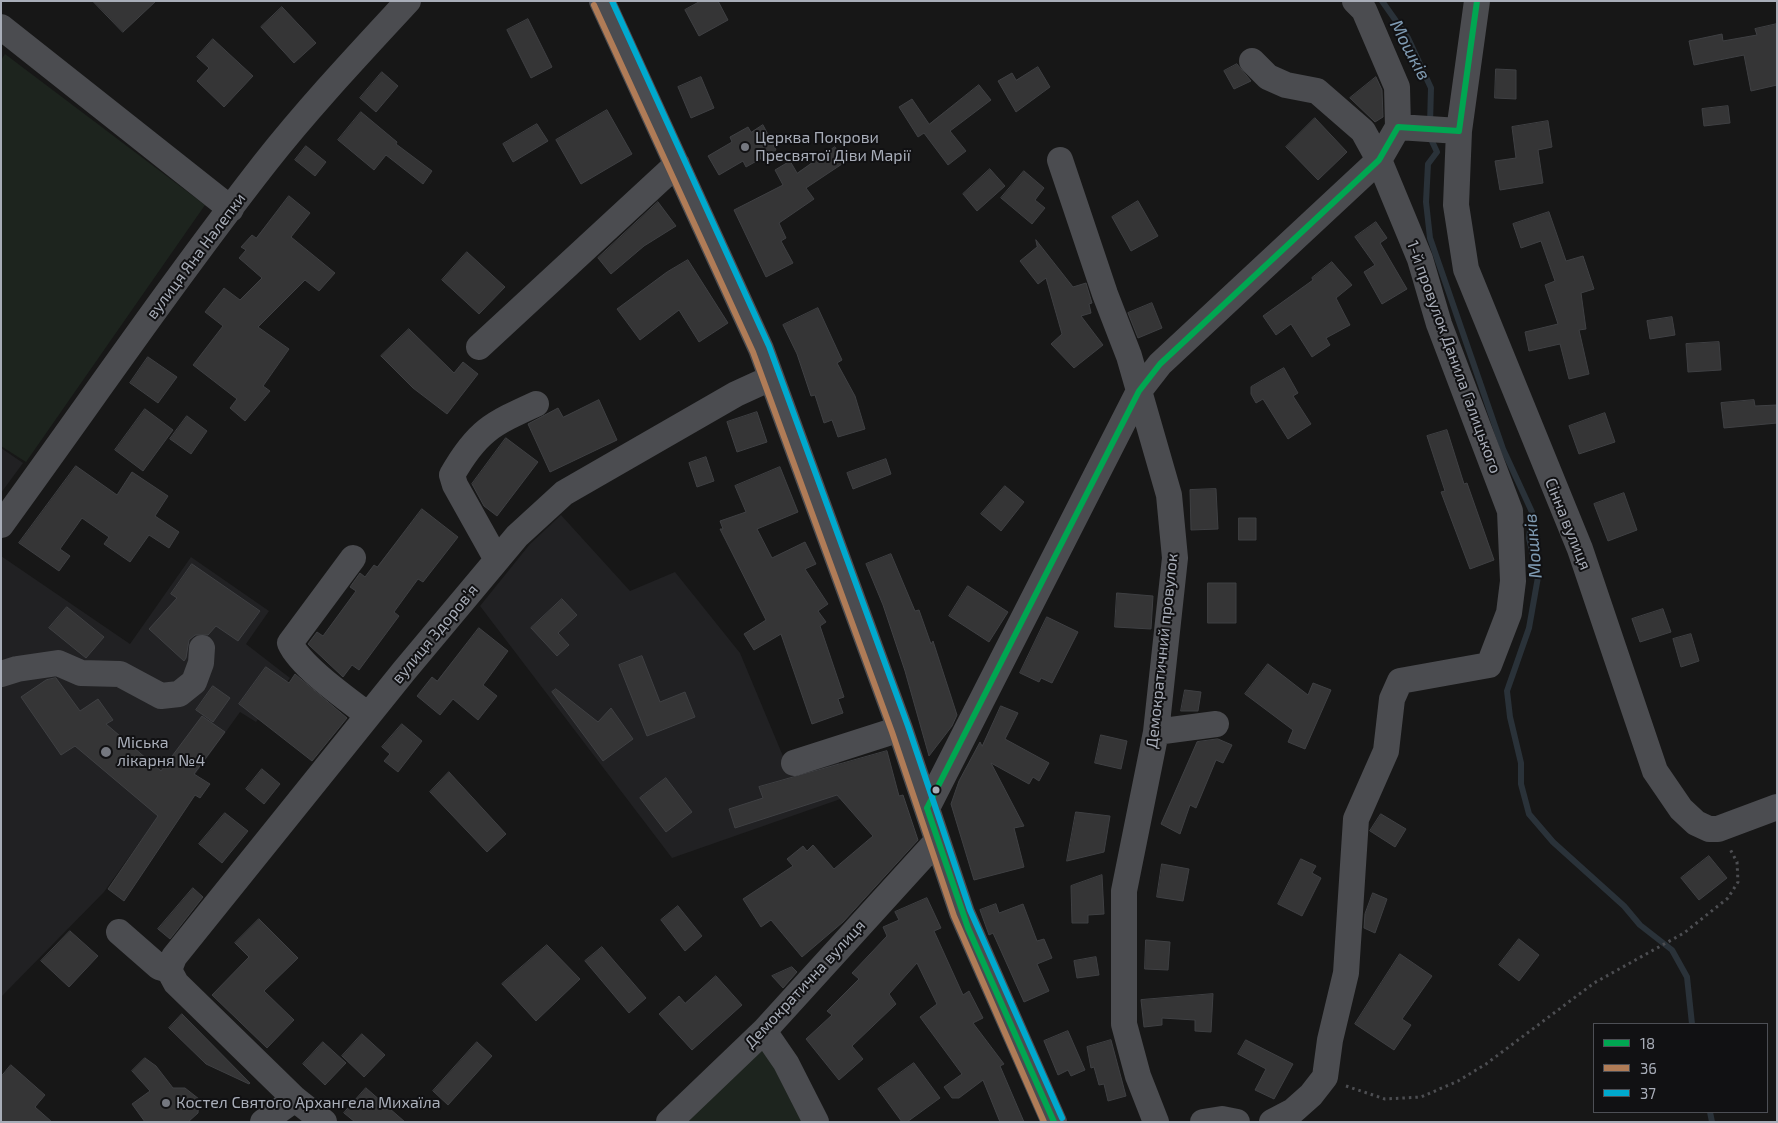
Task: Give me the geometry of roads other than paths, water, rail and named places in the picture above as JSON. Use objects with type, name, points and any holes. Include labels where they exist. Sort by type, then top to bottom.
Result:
[{"type":"street","points":[[602,1],[761,349],[900,729],[927,808],[936,842],[962,913],[1054,1122]]},
{"type":"street","points":[[927,808],[1139,391],[1160,364],[1379,160],[1402,127],[1397,86],[1368,19],[1355,1]]},
{"type":"street","name":"Сінна вулиця","points":[[1477,1],[1457,131],[1456,205],[1466,269],[1580,550],[1655,771],[1681,809],[1696,823],[1709,830],[1777,807]]},
{"type":"street","name":"вулиця Яна Налепки","points":[[1,525],[265,163],[400,4]]},
{"type":"street","points":[[1,27],[231,209]]},
{"type":"street","name":"1-й провулок Данила Галицького","points":[[1252,61],[1268,77],[1286,85],[1318,91],[1363,132],[1379,160],[1420,259],[1439,324],[1510,511],[1513,580],[1509,613],[1488,665],[1400,682],[1392,699],[1386,750],[1356,819],[1346,973],[1330,1040],[1325,1077],[1311,1095],[1292,1111],[1272,1122]]},
{"type":"street","points":[[1402,127],[1457,131]]},
{"type":"street","name":"Демократичний провулок","points":[[1060,160],[1139,391],[1169,494],[1174,558],[1156,732],[1124,891],[1124,1024],[1138,1076],[1156,1122]]},
{"type":"street","points":[[480,347],[677,164]]},
{"type":"street","name":"вулиця Здоровʼя","points":[[169,970],[174,957],[368,715],[517,536],[564,494],[736,394],[771,378]]},
{"type":"street","points":[[497,560],[455,485],[452,475],[465,453],[483,431],[536,404]]},
{"type":"street","points":[[353,558],[290,643],[293,652],[307,665],[368,715]]},
{"type":"street","points":[[1,674],[17,669],[58,664],[81,673],[120,674],[161,696],[179,694],[194,682],[201,664],[202,648]]},
{"type":"street","points":[[1156,732],[1216,724]]},
{"type":"street","points":[[794,763],[900,729]]},
{"type":"street","name":"Демократична вулиця","points":[[669,1122],[764,1031],[936,842]]},
{"type":"street","points":[[119,932],[159,968],[169,970],[176,983],[295,1099],[324,1122]]},
{"type":"street","points":[[764,1031],[786,1063],[816,1122]]},
{"type":"street","points":[[263,1122],[295,1099]]},
{"type":"street","points":[[1203,1122],[1222,1119],[1237,1122]]},
{"type":"waterway","name":"Мошків","points":[[1382,1],[1408,38],[1431,88],[1430,124]]},
{"type":"waterway","name":"Мошків","points":[[1430,137],[1437,152],[1428,164],[1426,202],[1430,238],[1503,449],[1532,512],[1529,538],[1538,577],[1529,628],[1507,691],[1510,717],[1521,763],[1521,784],[1529,814],[1553,842],[1624,906],[1640,925],[1672,950],[1687,977],[1692,1023]]},
{"type":"waterway","name":"Мошків","points":[[1710,1113],[1712,1122]]},
{"type":"place","name":"Церква Покрови Пресвятої Діви Марії","points":[[745,147]]},
{"type":"place","name":"Міська лікарня №4","points":[[106,752]]},
{"type":"place","name":"Костел Святого Архангела Михаїла","points":[[166,1103]]}]
